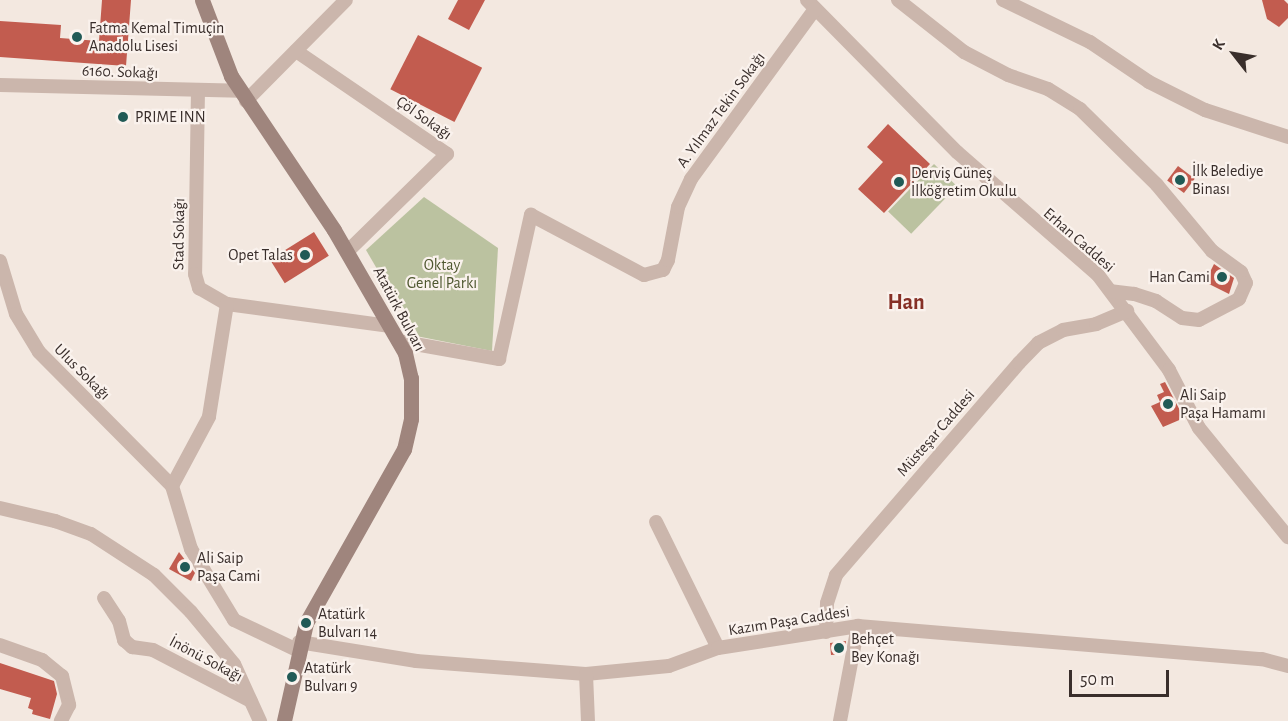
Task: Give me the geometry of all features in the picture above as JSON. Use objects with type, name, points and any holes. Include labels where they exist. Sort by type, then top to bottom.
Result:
[{"type":"main road","name":"Atatürk Bulvarı","points":[[202,0],[221,55],[243,96],[347,252],[398,341],[411,378],[409,435],[387,485],[312,611],[298,646],[284,721]]},
{"type":"street","points":[[243,96],[296,51],[346,0]]},
{"type":"street","points":[[898,0],[964,52],[1008,75],[1048,89],[1080,110],[1149,177],[1212,251],[1241,272],[1246,283],[1239,299],[1198,320],[1182,318],[1156,301],[1134,294],[1111,291]]},
{"type":"street","points":[[1003,0],[1090,42],[1149,82],[1205,110],[1288,137]]},
{"type":"street","name":"Erhan Caddesi","points":[[811,4],[957,152],[1098,275],[1127,311],[1168,370],[1199,428],[1288,537]]},
{"type":"street","name":"A. Yılmaz Tekin Sokağı","points":[[398,341],[499,359],[531,215],[644,275],[663,270],[668,260],[678,207],[691,179],[811,4]]},
{"type":"street","name":"Çöl Sokağı","points":[[296,51],[447,154],[347,252]]},
{"type":"street","name":"6160. Sokağı","points":[[0,85],[198,90],[243,96]]},
{"type":"street","name":"Stad Sokağı","points":[[198,90],[195,279],[201,291],[227,304],[389,326]]},
{"type":"street","name":"Ulus Sokağı","points":[[0,261],[16,314],[39,352],[172,486]]},
{"type":"street","points":[[172,486],[209,417],[227,304]]},
{"type":"street","name":"Müsteşar Caddesi","points":[[826,632],[827,603],[836,575],[1019,363],[1038,343],[1063,330],[1096,324],[1127,311]]},
{"type":"street","name":"Kazım Paşa Caddesi","points":[[172,486],[191,549],[234,620],[298,646],[416,661],[586,674],[669,666],[718,648],[858,626],[1262,659],[1288,666]]},
{"type":"street","points":[[0,508],[73,527],[140,563],[214,637],[234,664],[260,721]]},
{"type":"street","points":[[657,522],[718,648]]},
{"type":"street","name":"İnönü Sokağı","points":[[104,598],[119,621],[124,640],[132,647],[153,650],[250,701]]},
{"type":"street","points":[[840,721],[858,626]]},
{"type":"street","points":[[0,645],[42,660],[62,676],[69,705],[61,721]]},
{"type":"street","points":[[586,674],[588,721]]},
{"type":"green space","points":[[934,164],[957,186],[911,234],[888,211]]},
{"type":"green space","name":"Oktay Genel Parkı","points":[[424,197],[498,248],[492,351],[416,336],[366,250]]},
{"type":"building","points":[[102,0],[131,0],[126,66],[0,57],[0,21],[61,25],[60,38],[99,41]]},
{"type":"building","points":[[458,0],[485,0],[469,30],[448,19]]},
{"type":"building","points":[[1262,0],[1284,0],[1288,4],[1288,18],[1279,27],[1267,19]]},
{"type":"building","points":[[418,35],[482,68],[454,122],[390,89]]},
{"type":"building","points":[[888,124],[930,164],[884,213],[858,189],[883,162],[867,147]]},
{"type":"building","name":"İlk Belediye Binası","points":[[1178,166],[1195,179],[1184,193],[1167,180]]},
{"type":"building","points":[[314,232],[329,256],[285,283],[270,260]]},
{"type":"building","name":"Han Cami","points":[[1214,264],[1234,278],[1229,294],[1205,282]]},
{"type":"building","name":"Ali Saip Paşa Hamamı","points":[[1165,382],[1184,418],[1163,427],[1151,406],[1160,402],[1157,395],[1164,392],[1160,384]]},
{"type":"building","name":"Ali Saip Paşa Cami","points":[[179,552],[195,573],[191,581],[169,569]]},
{"type":"building","name":"Behçet Bey Konağı","points":[[846,641],[844,654],[831,655],[830,643]]},
{"type":"building","points":[[0,663],[54,681],[57,694],[50,719],[32,714],[33,710],[28,708],[31,698],[0,689]]},
{"type":"place","name":"Fatma Kemal Timuçin Anadolu Lisesi","points":[[77,37]]},
{"type":"place","name":"PRIME INN","points":[[123,117]]},
{"type":"place","name":"İlk Belediye Binası","points":[[1180,180]]},
{"type":"place","name":"Derviş Güneş İlköğretim Okulu","points":[[899,182]]},
{"type":"place","name":"Opet Talas","points":[[305,255]]},
{"type":"place","name":"Han Cami","points":[[1222,277]]},
{"type":"place","name":"Ali Saip Paşa Hamamı","points":[[1168,404]]},
{"type":"place","name":"Ali Saip Paşa Cami","points":[[185,567]]},
{"type":"place","name":"Atatürk Bulvarı 14","points":[[306,623]]},
{"type":"place","name":"Behçet Bey Konağı","points":[[839,648]]},
{"type":"place","name":"Atatürk Bulvarı 9","points":[[292,677]]},
{"type":"district","name":"Han","points":[[906,303]]}]
